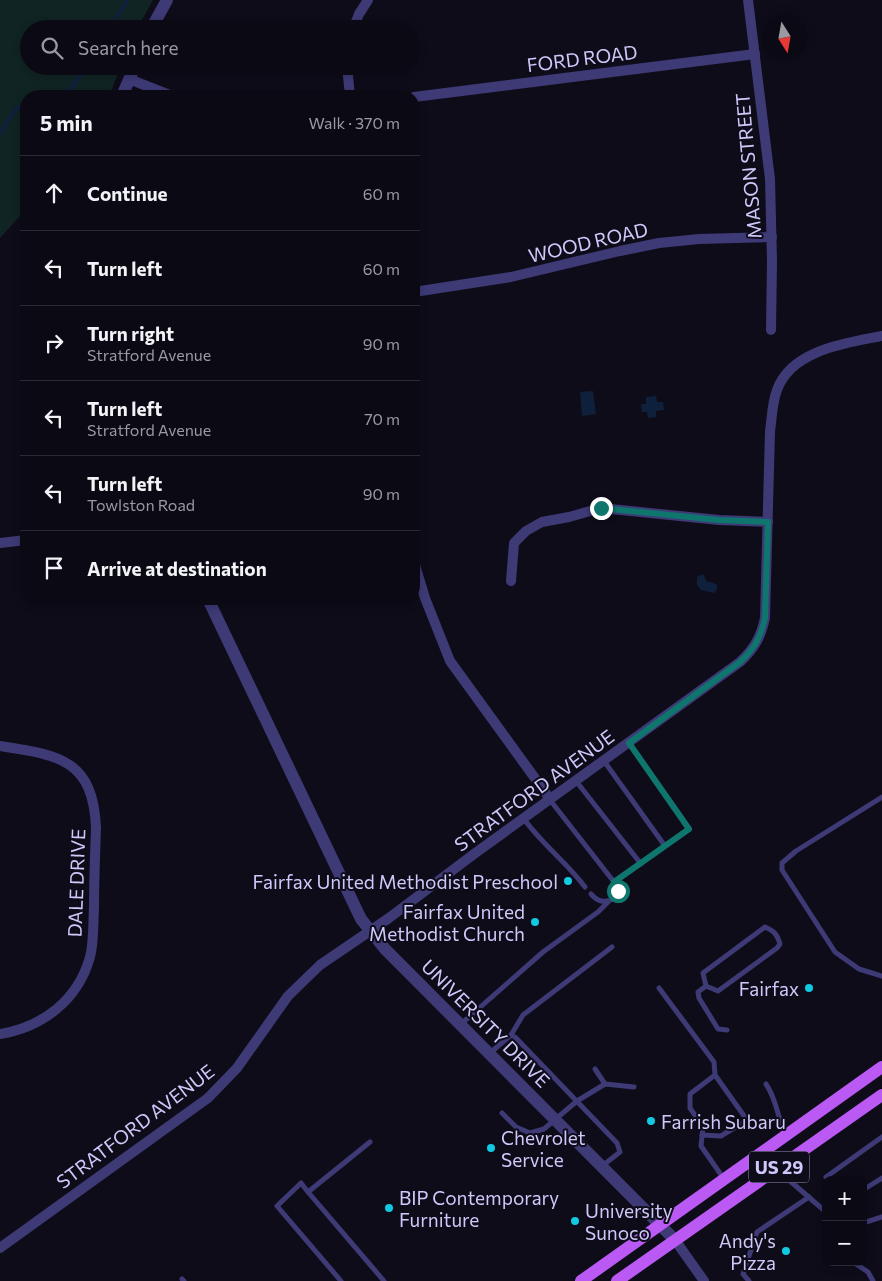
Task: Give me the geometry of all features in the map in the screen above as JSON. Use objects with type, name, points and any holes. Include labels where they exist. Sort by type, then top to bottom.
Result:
[{"type":"main road","name":"US 29","points":[[581,1281],[788,1136],[882,1067]]},
{"type":"main road","name":"US 29","points":[[617,1281],[882,1095]]},
{"type":"street","points":[[156,20],[167,0]]},
{"type":"street","points":[[357,20],[368,0]]},
{"type":"street","name":"MASON STREET","points":[[748,0],[770,179],[772,237],[771,330]]},
{"type":"street","name":"FORD ROAD","points":[[420,96],[754,54]]},
{"type":"street","points":[[124,90],[131,75]]},
{"type":"street","points":[[348,75],[349,90]]},
{"type":"street","points":[[129,79],[157,90]]},
{"type":"street","name":"WOOD ROAD","points":[[420,291],[511,277],[620,250],[659,243],[698,239],[772,237]]},
{"type":"street","name":"STRATFORD AVENUE","points":[[0,1248],[208,1098],[238,1068],[278,1010],[299,984],[320,965],[629,743],[750,653],[762,631],[765,618],[770,432],[773,403],[780,382],[794,366],[809,356],[823,350],[882,336]]},
{"type":"street","points":[[510,581],[514,543],[526,531],[542,522],[601,508],[719,520],[768,522]]},
{"type":"street","points":[[0,544],[20,541]]},
{"type":"street","points":[[420,582],[450,661],[550,799]]},
{"type":"street","name":"UNIVERSITY DRIVE","points":[[211,605],[358,914],[385,949],[661,1224],[675,1240],[704,1281]]},
{"type":"street","name":"DALE DRIVE","points":[[0,746],[43,752],[57,757],[77,771],[91,792],[96,828],[93,942],[86,970],[72,994],[50,1015],[26,1028],[0,1034]]},
{"type":"lane","points":[[614,882],[689,829],[629,743]]},
{"type":"lane","points":[[604,761],[666,846]]},
{"type":"lane","points":[[576,781],[641,864]]},
{"type":"lane","points":[[882,798],[796,851],[782,863],[782,870],[835,952],[860,969],[882,976]]},
{"type":"lane","points":[[461,1024],[543,952],[614,899],[618,891],[614,882],[550,799]]},
{"type":"lane","points":[[524,818],[541,841],[573,871],[585,887]]},
{"type":"lane","points":[[591,894],[597,900],[608,902]]},
{"type":"lane","points":[[765,927],[773,930],[778,936],[780,944],[777,948],[718,991],[706,986],[703,973],[765,927]]},
{"type":"lane","points":[[489,1053],[511,1035],[523,1015],[612,946]]},
{"type":"lane","points":[[706,986],[698,992],[699,998],[718,1029],[727,1030]]},
{"type":"lane","points":[[659,988],[714,1062],[715,1075],[747,1120],[721,1136],[702,1135]]},
{"type":"lane","points":[[511,1035],[616,1143],[620,1152],[602,1166]]},
{"type":"lane","points":[[595,1069],[605,1084]]},
{"type":"lane","points":[[715,1075],[690,1094],[690,1108],[703,1127],[701,1146],[725,1180]]},
{"type":"lane","points":[[502,1113],[516,1126],[530,1133],[544,1129],[577,1101],[605,1084],[634,1087]]},
{"type":"lane","points":[[766,1084],[774,1095],[779,1119],[788,1136]]},
{"type":"lane","points":[[827,1176],[882,1137]]},
{"type":"lane","points":[[308,1192],[370,1142]]},
{"type":"lane","points":[[780,1167],[790,1180],[822,1208]]},
{"type":"lane","points":[[867,1187],[882,1178]]},
{"type":"lane","points":[[341,1281],[277,1206],[301,1183],[384,1281]]},
{"type":"lane","points":[[748,1281],[744,1274],[757,1232],[809,1197]]},
{"type":"lane","points":[[867,1222],[882,1216]]},
{"type":"lane","points":[[860,1266],[868,1272],[872,1281]]},
{"type":"green space","points":[[0,0],[153,0],[142,20],[20,20],[20,75],[117,75],[111,90],[20,90],[20,216],[0,238]]},
{"type":"water","points":[[593,391],[596,414],[582,416],[580,392]]},
{"type":"water","points":[[656,396],[657,402],[663,402],[664,410],[656,411],[656,417],[648,418],[647,412],[642,412],[641,404],[646,404],[646,397]]},
{"type":"water","points":[[703,574],[707,582],[717,585],[714,593],[701,590],[697,585],[697,577]]},
{"type":"waterway","points":[[115,20],[127,0]]},
{"type":"waterway","points":[[69,90],[81,75]]},
{"type":"waterway","points":[[0,133],[16,109],[20,108]]},
{"type":"place","name":"Fairfax United Methodist Preschool","points":[[568,881]]},
{"type":"place","name":"Fairfax United Methodist Church","points":[[535,922]]},
{"type":"place","name":"Fairfax","points":[[809,988]]},
{"type":"place","name":"Farrish Subaru","points":[[651,1121]]},
{"type":"place","name":"Chevrolet Service","points":[[491,1148]]},
{"type":"place","name":"BIP Contemporary Furniture","points":[[389,1208]]},
{"type":"place","name":"University Sunoco","points":[[575,1221]]},
{"type":"place","name":"Andy's Pizza","points":[[786,1251]]},
{"type":"route","points":[[601,508],[719,520],[768,522],[765,618],[756,644],[740,662],[629,743],[689,829],[614,882],[618,891]]}]
